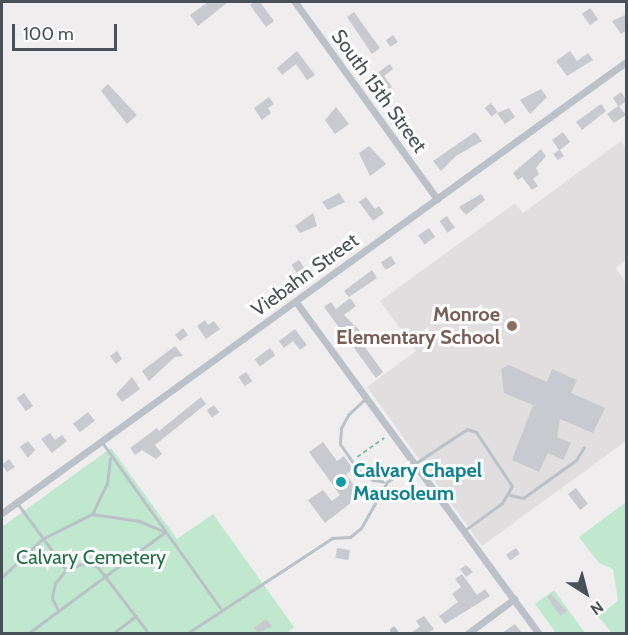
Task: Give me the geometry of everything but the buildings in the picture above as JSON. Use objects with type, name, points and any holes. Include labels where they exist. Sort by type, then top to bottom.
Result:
[{"type":"street","name":"South 15th Street","points":[[295,2],[437,199]]},
{"type":"street","name":"Viebahn Street","points":[[2,513],[627,62]]},
{"type":"street","points":[[296,302],[539,633]]},
{"type":"street","points":[[467,633],[514,599]]},
{"type":"lane","points":[[366,398],[348,415],[341,428],[340,444],[359,471],[373,480],[387,482]]},
{"type":"lane","points":[[186,633],[220,608],[332,538],[350,537],[361,528],[387,482],[467,429],[476,432],[508,476],[510,495]]},
{"type":"lane","points":[[101,441],[110,457],[220,608]]},
{"type":"lane","points":[[510,495],[523,498],[576,460],[584,447]]},
{"type":"lane","points":[[92,514],[107,483],[110,457]]},
{"type":"lane","points":[[464,531],[510,495]]},
{"type":"lane","points":[[17,502],[66,570]]},
{"type":"lane","points":[[2,577],[42,538],[92,514],[139,521],[165,532]]},
{"type":"lane","points":[[27,633],[165,532]]},
{"type":"lane","points":[[58,611],[52,598],[55,583],[66,570],[82,564],[97,566],[148,633]]},
{"type":"lane","points":[[112,633],[136,616]]},
{"type":"path","points":[[357,457],[384,438]]},
{"type":"shaded area","name":"Monroe Elementary School","points":[[621,141],[626,148],[626,260],[616,268],[626,283],[626,441],[482,546],[367,387],[416,351],[380,301],[515,203],[523,213]]},
{"type":"green space","name":"Calvary Cemetery","points":[[111,448],[177,539],[213,514],[294,627],[286,634],[2,633],[2,527]]},
{"type":"green space","points":[[626,502],[626,633],[612,633],[598,616],[618,601],[613,569],[599,563],[579,537]]},
{"type":"green space","points":[[554,590],[585,633],[556,633],[535,604]]},
{"type":"place","name":"Monroe Elementary School","points":[[512,326]]},
{"type":"place","name":"Calvary Chapel Mausoleum","points":[[341,482]]}]
